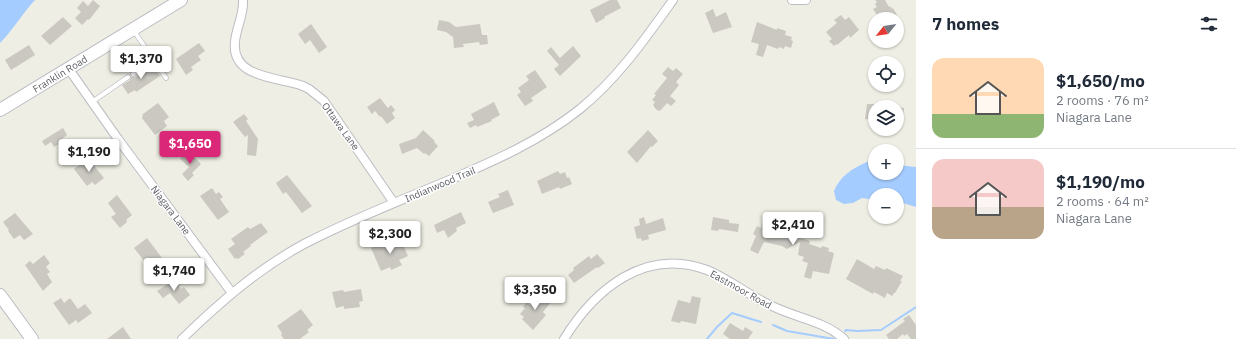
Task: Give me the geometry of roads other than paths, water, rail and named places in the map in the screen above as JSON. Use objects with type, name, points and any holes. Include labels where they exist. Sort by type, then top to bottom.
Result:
[{"type":"street","name":"Franklin Road","points":[[0,110],[181,0]]},
{"type":"street","name":"Ottawa Lane","points":[[243,0],[243,11],[235,47],[238,59],[246,69],[258,75],[303,86],[321,98],[329,106],[394,204]]},
{"type":"street","name":"Indianwood Trail","points":[[182,339],[232,292],[272,263],[305,244],[503,156],[539,137],[566,119],[588,102],[617,75],[673,0]]},
{"type":"street","points":[[792,0],[806,0]]},
{"type":"street","name":"Niagara Lane","points":[[68,68],[232,292]]},
{"type":"street","name":"Eastmoor Road","points":[[564,339],[588,308],[618,281],[630,273],[644,267],[654,264],[668,263],[689,265],[716,274],[767,304],[784,312],[824,325],[844,339]]},
{"type":"street","points":[[0,295],[32,339]]},
{"type":"lane","points":[[132,29],[166,78]]},
{"type":"lane","points":[[134,74],[154,60]]},
{"type":"lane","points":[[92,102],[128,77]]},
{"type":"water","points":[[0,0],[35,0],[0,43]]},
{"type":"water","points":[[868,162],[868,180],[904,180],[904,166],[916,167],[916,207],[904,203],[904,188],[868,188],[868,199],[862,198],[853,203],[844,204],[836,200],[834,191],[840,181],[857,167]]},
{"type":"waterway","points":[[845,331],[881,330],[916,307]]},
{"type":"waterway","points":[[707,339],[732,313],[761,322]]},
{"type":"waterway","points":[[773,325],[787,331],[834,339]]}]
